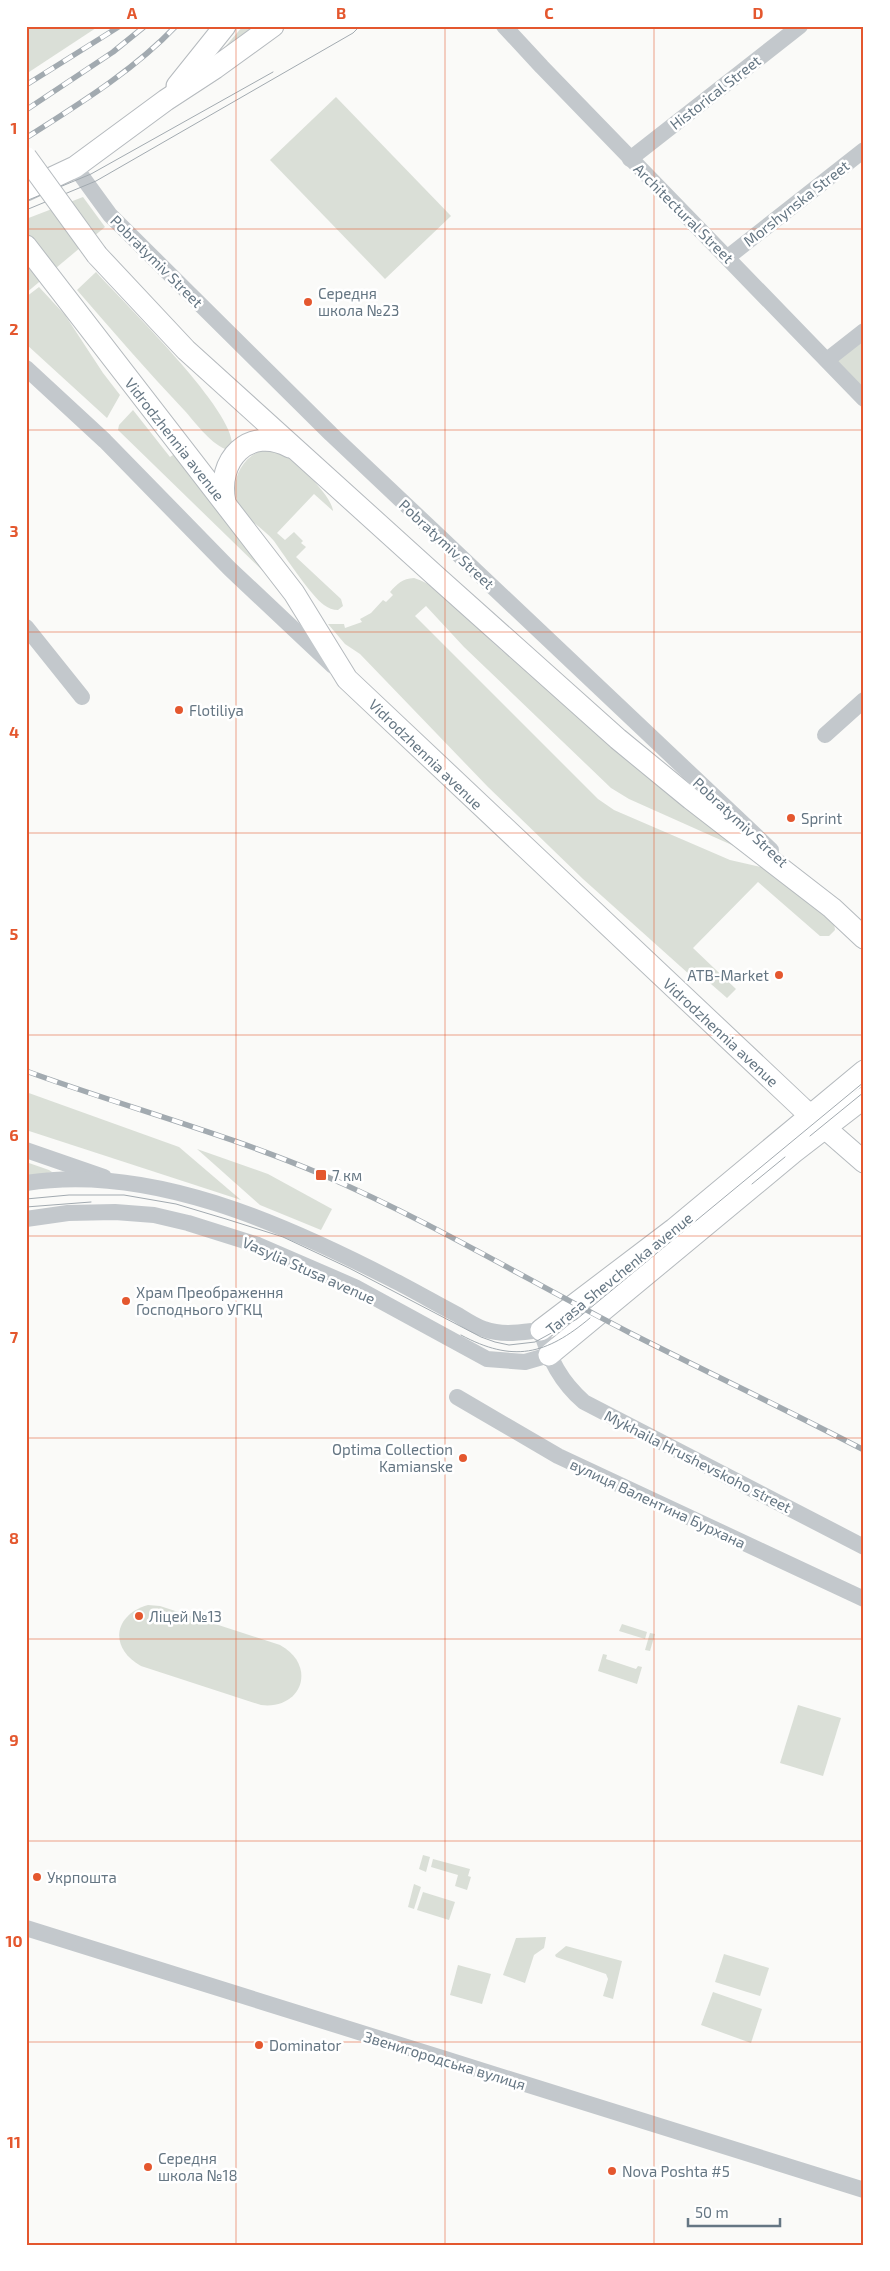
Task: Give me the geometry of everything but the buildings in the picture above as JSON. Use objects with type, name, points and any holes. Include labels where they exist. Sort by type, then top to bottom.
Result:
[{"type":"main road","points":[[166,100],[225,26]]},
{"type":"main road","points":[[26,190],[75,167],[166,100],[215,68],[273,26]]},
{"type":"main road","points":[[26,157],[97,255],[186,350],[294,450],[618,739],[691,799],[832,908],[864,938]]},
{"type":"main road","name":"Vidrodzhennia avenue","points":[[26,246],[294,593],[347,679],[818,1122],[864,1162]]},
{"type":"main road","points":[[225,502],[222,488],[224,473],[230,460],[240,449],[253,442],[267,440],[281,442],[294,450]]},
{"type":"main road","name":"Tarasa Shevchenka avenue","points":[[549,1355],[818,1122],[864,1071]]},
{"type":"main road","name":"Tarasa Shevchenka avenue","points":[[541,1330],[818,1122],[864,1098]]},
{"type":"street","name":"Architectural Street","points":[[504,26],[630,159],[728,257],[864,399]]},
{"type":"street","name":"Historical Street","points":[[630,159],[800,26]]},
{"type":"street","name":"Morshynska Street","points":[[728,257],[864,150]]},
{"type":"street","name":"Pobratymiv Street","points":[[75,167],[110,215],[331,434],[832,908]]},
{"type":"street","points":[[826,360],[864,331]]},
{"type":"street","points":[[26,368],[105,441],[230,569],[347,679]]},
{"type":"street","points":[[26,627],[82,697]]},
{"type":"street","points":[[825,735],[864,700]]},
{"type":"street","points":[[26,1150],[123,1183]]},
{"type":"street","name":"Vasylia Stusa avenue","points":[[26,1183],[65,1180],[123,1183],[179,1191],[301,1235],[391,1279],[485,1329],[510,1334],[541,1330]]},
{"type":"street","name":"Vasylia Stusa avenue","points":[[26,1219],[68,1213],[115,1212],[154,1215],[188,1223],[258,1245],[354,1287],[487,1359],[525,1362],[549,1355]]},
{"type":"street","name":"Tarasa Shevchenka avenue","points":[[541,1330],[549,1355]]},
{"type":"street","name":"Mykhaila Hrushevskoho street","points":[[549,1355],[557,1373],[569,1389],[584,1402],[864,1547]]},
{"type":"street","name":"вулиця Валентина Бурхана","points":[[456,1397],[558,1456],[864,1599]]},
{"type":"street","name":"Звенигородська вулиця","points":[[26,1928],[202,1982],[580,2103],[864,2190]]},
{"type":"shaded area","points":[[26,26],[99,26],[26,74]]},
{"type":"shaded area","points":[[243,26],[254,26],[225,47]]},
{"type":"shaded area","points":[[336,97],[451,216],[385,279],[270,160]]},
{"type":"shaded area","points":[[83,197],[105,227],[26,293],[26,219]]},
{"type":"shaded area","points":[[96,272],[174,355],[213,404],[226,425],[232,442],[225,449],[213,442],[77,290]]},
{"type":"shaded area","points":[[39,287],[65,315],[103,373],[120,395],[107,418],[26,344],[26,297]]},
{"type":"shaded area","points":[[864,339],[864,390],[836,361]]},
{"type":"shaded area","points":[[133,410],[170,457],[176,453],[265,573],[118,430],[119,425]]},
{"type":"shaded area","points":[[263,450],[279,452],[293,461],[320,487],[331,505],[333,511],[314,494],[277,533],[285,540],[294,532],[303,541],[301,543],[306,547],[296,557],[341,599],[343,606],[338,610],[329,608],[319,601],[274,541],[243,512],[238,503],[235,485],[241,467],[254,454]]},
{"type":"shaded area","points":[[414,578],[427,583],[439,591],[463,612],[496,646],[507,655],[531,668],[761,858],[629,799],[611,788],[464,647],[426,606],[415,616],[598,799],[614,810],[730,860],[765,868],[834,923],[835,930],[829,936],[820,936],[758,882],[693,948],[736,989],[727,998],[695,970],[690,975],[583,879],[488,787],[360,654],[345,644],[328,624],[344,624],[345,628],[362,622],[360,619],[371,613],[383,600],[386,602],[393,595],[390,592],[398,584],[403,580]]},
{"type":"shaded area","points":[[26,1092],[179,1147],[241,1200],[26,1130]]},
{"type":"shaded area","points":[[197,1149],[268,1174],[332,1209],[321,1230],[260,1205]]},
{"type":"shaded area","points":[[26,1162],[49,1170],[52,1172],[26,1177]]},
{"type":"shaded area","points":[[148,1605],[160,1606],[280,1645],[292,1654],[299,1664],[300,1684],[295,1693],[287,1701],[275,1705],[261,1705],[141,1666],[131,1659],[124,1650],[119,1632],[128,1616]]},
{"type":"shaded area","points":[[622,1624],[647,1632],[645,1639],[619,1631]]},
{"type":"shaded area","points":[[650,1633],[655,1634],[650,1651],[645,1650]]},
{"type":"shaded area","points":[[603,1654],[607,1655],[606,1659],[636,1669],[638,1666],[642,1667],[637,1684],[598,1671]]},
{"type":"shaded area","points":[[798,1705],[841,1718],[823,1776],[780,1763]]},
{"type":"shaded area","points":[[423,1855],[430,1857],[426,1872],[419,1869]]},
{"type":"shaded area","points":[[433,1859],[470,1869],[468,1876],[471,1877],[467,1890],[455,1886],[458,1875],[431,1867]]},
{"type":"shaded area","points":[[414,1884],[421,1887],[414,1909],[408,1907]]},
{"type":"shaded area","points":[[423,1892],[455,1902],[449,1920],[417,1910]]},
{"type":"shaded area","points":[[546,1937],[544,1948],[534,1955],[525,1983],[503,1975],[516,1938]]},
{"type":"shaded area","points":[[566,1946],[622,1961],[613,1999],[603,1996],[608,1979],[606,1974],[556,1957],[555,1955]]},
{"type":"shaded area","points":[[724,1954],[769,1968],[760,1996],[715,1982]]},
{"type":"shaded area","points":[[458,1965],[491,1974],[482,2004],[450,1995]]},
{"type":"shaded area","points":[[713,1992],[762,2009],[751,2043],[701,2025]]},
{"type":"tram line","points":[[26,210],[96,181],[353,33],[360,26]]},
{"type":"tram line","points":[[26,201],[91,174],[273,72]]},
{"type":"tram line","points":[[26,1199],[69,1195],[124,1195],[176,1204],[283,1237],[349,1268],[481,1337],[509,1345],[535,1342],[577,1319],[864,1082]]},
{"type":"tram line","points":[[810,1136],[864,1092]]},
{"type":"tram line","points":[[752,1184],[785,1157]]},
{"type":"tram line","points":[[26,1207],[91,1202]]},
{"type":"tram line","points":[[461,1335],[480,1344],[497,1349],[513,1352],[528,1351],[544,1347],[559,1340],[590,1318]]},
{"type":"railway","points":[[26,85],[120,26]]},
{"type":"railway","points":[[26,110],[113,52],[145,26]]},
{"type":"railway","points":[[26,138],[124,72],[176,26]]},
{"type":"railway","points":[[26,1071],[287,1160],[363,1193],[441,1232],[632,1334],[864,1450]]},
{"type":"place","name":"Середня школа №23","points":[[308,302]]},
{"type":"place","name":"Flotiliya","points":[[179,710]]},
{"type":"place","name":"Sprint","points":[[791,818]]},
{"type":"place","name":"ATB-Market","points":[[779,975]]},
{"type":"place","name":"7 км","points":[[321,1175]]},
{"type":"place","name":"Храм Преображення Господнього УГКЦ","points":[[126,1301]]},
{"type":"place","name":"Optima Collection Kamianske","points":[[463,1458]]},
{"type":"place","name":"Ліцей №13","points":[[139,1616]]},
{"type":"place","name":"Укрпошта","points":[[37,1877]]},
{"type":"place","name":"Dominator","points":[[259,2045]]},
{"type":"place","name":"Середня школа №18","points":[[148,2167]]},
{"type":"place","name":"Nova Poshta #5","points":[[612,2171]]}]
